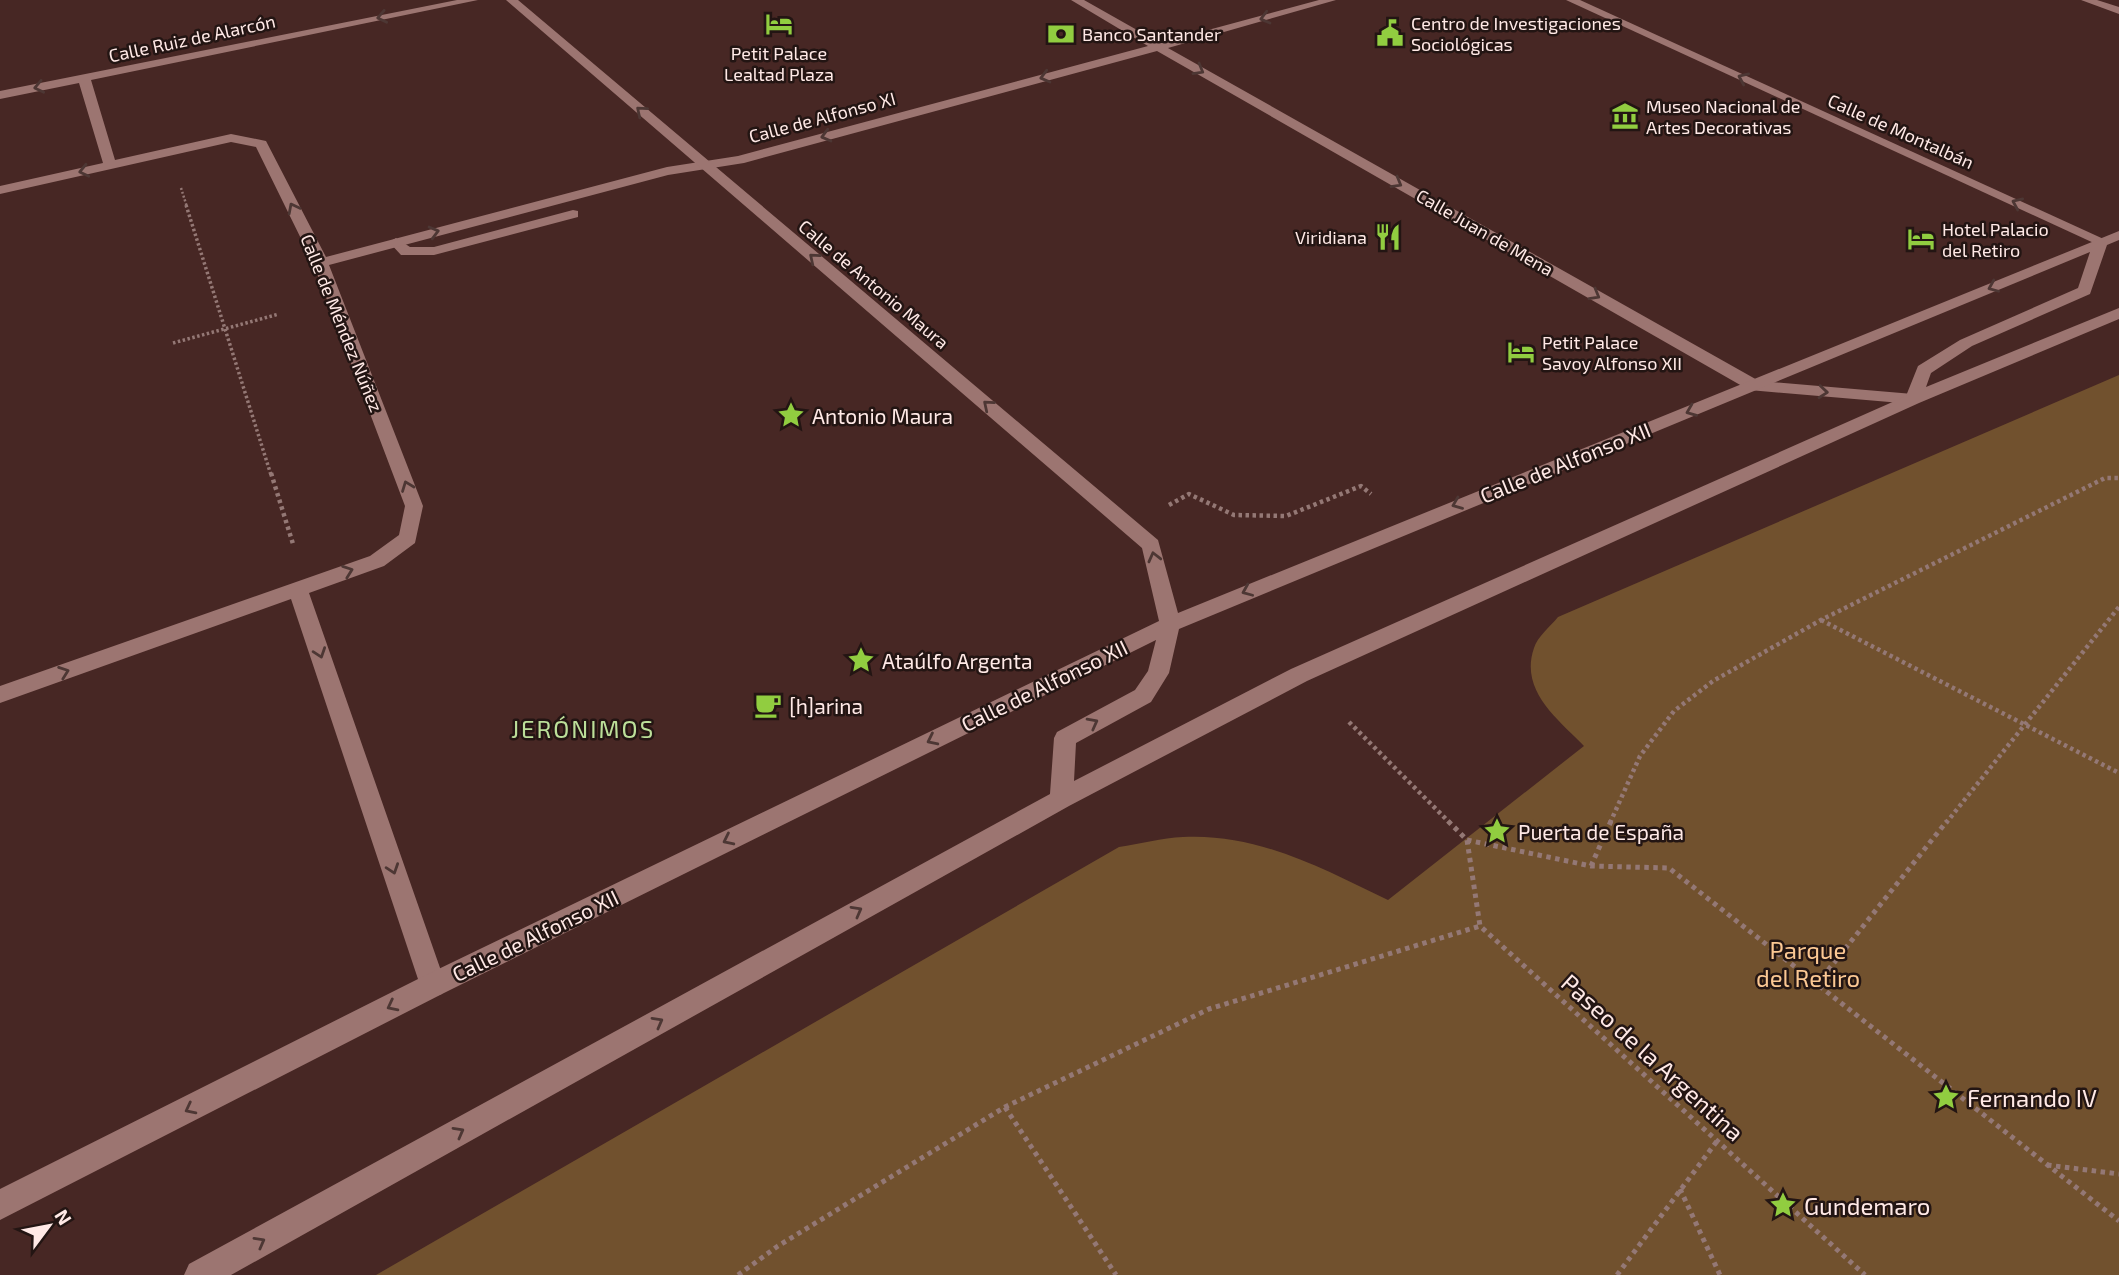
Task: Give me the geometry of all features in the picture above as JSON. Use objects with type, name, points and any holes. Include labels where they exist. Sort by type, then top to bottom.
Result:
[{"type":"street","name":"Calle Ruiz de Alarcón","points":[[0,95],[473,0]]},
{"type":"street","name":"Calle de Antonio Maura","points":[[511,0],[1150,545],[1170,624]]},
{"type":"street","name":"Calle Juan de Mena","points":[[1076,0],[1755,386],[1913,399]]},
{"type":"street","name":"Calle de Alfonso XI","points":[[321,263],[667,171],[739,160],[1331,0]]},
{"type":"street","name":"Calle de Montalbán","points":[[1571,0],[2101,241]]},
{"type":"street","points":[[2086,0],[2119,11]]},
{"type":"street","points":[[84,78],[110,165]]},
{"type":"street","name":"Calle de Méndez Núñez","points":[[0,190],[231,138],[261,145],[321,263],[414,506],[408,538],[377,561],[0,695]]},
{"type":"street","points":[[396,242],[405,252],[434,251],[573,214]]},
{"type":"street","name":"Calle de Alfonso XII","points":[[0,1205],[433,985],[1170,624],[1411,523],[1755,386],[2119,234]]},
{"type":"street","points":[[1913,399],[1924,370],[1966,343],[2085,291],[2101,241]]},
{"type":"street","points":[[200,1275],[1061,799],[1299,675],[1913,399],[2119,313]]},
{"type":"street","points":[[298,589],[433,985]]},
{"type":"street","points":[[1061,799],[1065,738],[1143,696],[1158,673],[1170,624]]},
{"type":"path","points":[[180,184],[294,548]]},
{"type":"path","points":[[173,343],[279,314]]},
{"type":"path","points":[[1591,866],[1640,756],[1674,711],[1713,681],[1821,620],[2105,478],[2119,478]]},
{"type":"path","points":[[1817,984],[2119,607]]},
{"type":"path","points":[[1821,620],[2119,773]]},
{"type":"path","points":[[1349,722],[1467,839],[1591,866],[1669,868],[2119,1222]]},
{"type":"path","points":[[738,1275],[778,1246],[1005,1107],[1209,1009],[1480,926],[1467,839]]},
{"type":"path","name":"Paseo de la Argentina","points":[[1480,926],[1865,1275]]},
{"type":"path","points":[[1005,1107],[1116,1275]]},
{"type":"path","points":[[1617,1275],[1717,1141]]},
{"type":"path","points":[[2047,1165],[2119,1174]]},
{"type":"path","points":[[1680,1189],[1720,1275]]},
{"type":"green space","name":"Parque del Retiro","points":[[2119,375],[2119,1275],[376,1275],[1119,847],[1183,837],[1238,841],[1289,855],[1388,900],[1584,746],[1553,715],[1532,678],[1534,648],[1558,617]]},
{"type":"place","name":"Petit Palace Lealtad Plaza","points":[[779,24]]},
{"type":"place","name":"Centro de Investigaciones Sociológicas","points":[[1390,33]]},
{"type":"place","name":"Banco Santander","points":[[1061,34]]},
{"type":"place","name":"Museo Nacional de Artes Decorativas","points":[[1625,116]]},
{"type":"place","name":"Viridiana","points":[[1388,237]]},
{"type":"place","name":"Hotel Palacio del Retiro","points":[[1921,239]]},
{"type":"place","name":"Petit Palace Savoy Alfonso XII","points":[[1521,352]]},
{"type":"place","name":"Antonio Maura","points":[[791,415]]},
{"type":"place","name":"Ataúlfo Argenta","points":[[861,660]]},
{"type":"place","name":"[h]arina","points":[[768,705]]},
{"type":"place","name":"Puerta de España","points":[[1497,831]]},
{"type":"place","name":"Fernando IV","points":[[1946,1097]]},
{"type":"place","name":"Gundemaro","points":[[1783,1205]]},
{"type":"district","name":"JERÓNIMOS","points":[[583,728]]}]
